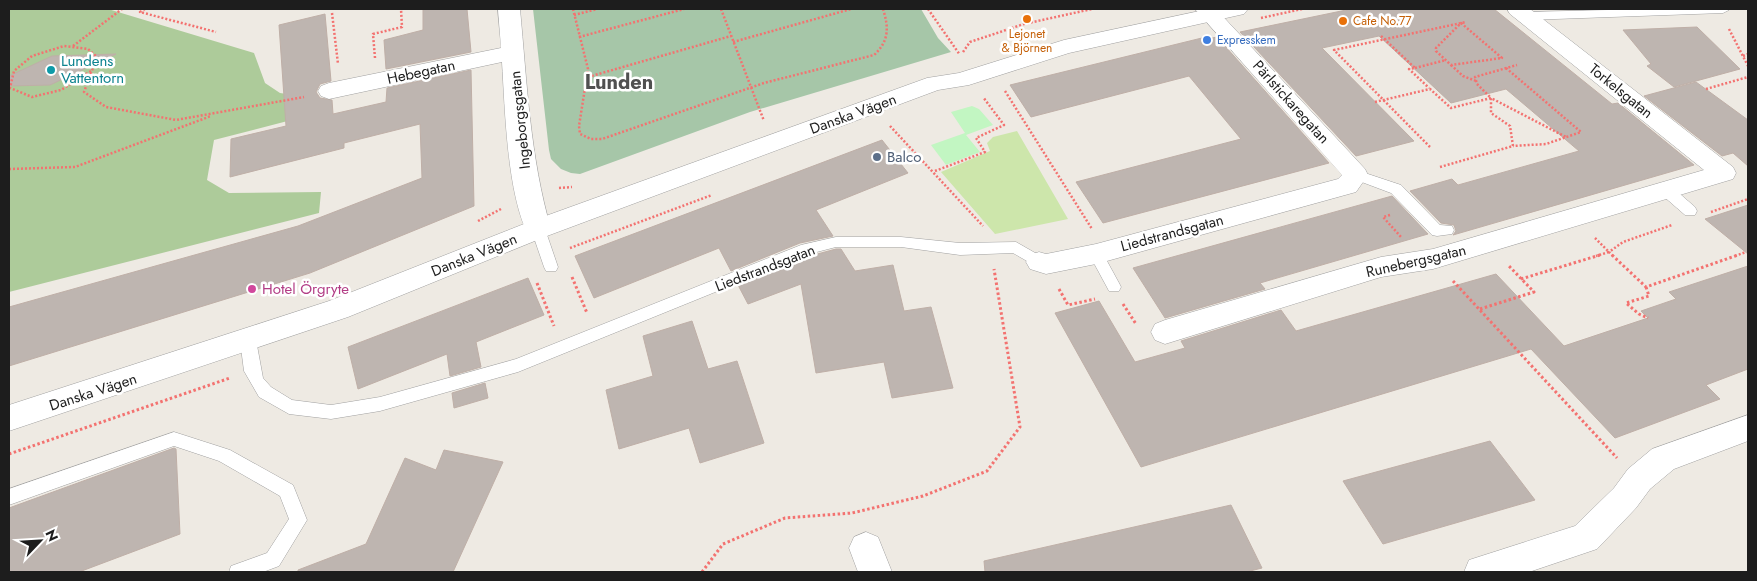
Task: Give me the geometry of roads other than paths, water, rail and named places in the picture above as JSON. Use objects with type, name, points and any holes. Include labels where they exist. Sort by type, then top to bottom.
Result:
[{"type":"street","name":"Ingeborgsgatan","points":[[509,9],[520,138],[529,199],[538,229]]},
{"type":"street","name":"Danska Vägen","points":[[973,70],[1105,24],[1175,9]]},
{"type":"street","name":"Danska Vägen","points":[[9,418],[248,340],[413,280],[538,229],[935,83],[950,69],[973,70],[1064,46],[1213,17],[1237,9]]},
{"type":"street","name":"Torkelsgatan","points":[[1522,12],[1724,173]]},
{"type":"street","name":"Pärlstickaregatan","points":[[1213,17],[1356,175]]},
{"type":"street","name":"Hebegatan","points":[[329,91],[513,53]]},
{"type":"street","name":"Runebergsgatan","points":[[1165,332],[1381,267],[1433,259],[1488,244],[1724,173]]},
{"type":"street","name":"Liedstrandsgatan","points":[[1039,262],[1046,264],[1102,253],[1347,186],[1356,175]]},
{"type":"street","points":[[1481,572],[1585,538],[1625,498],[1639,479],[1663,458],[1748,428]]},
{"type":"lane","points":[[1522,12],[1722,10]]},
{"type":"lane","points":[[1356,175],[1396,189],[1437,231],[1447,230]]},
{"type":"lane","points":[[1667,191],[1697,212]]},
{"type":"lane","points":[[538,229],[549,262]]},
{"type":"lane","name":"Liedstrandsgatan","points":[[248,340],[252,371],[265,392],[289,407],[331,412],[380,404],[518,365],[806,249],[836,242],[901,242],[960,249],[1016,247],[1039,262]]},
{"type":"lane","points":[[1102,253],[1114,287]]},
{"type":"lane","points":[[9,497],[174,439],[224,454],[287,491],[298,520],[273,560],[238,572]]},
{"type":"place","name":"Lejonet & Björnen","points":[[1027,19]]},
{"type":"place","name":"Cafe No.77","points":[[1343,21]]},
{"type":"place","name":"Expresskem","points":[[1207,40]]},
{"type":"place","name":"Lundens Vattentorn","points":[[51,70]]},
{"type":"place","name":"Balco","points":[[877,157]]},
{"type":"place","name":"Hotel Örgryte","points":[[252,289]]},
{"type":"district","name":"Lunden","points":[[619,82]]}]
